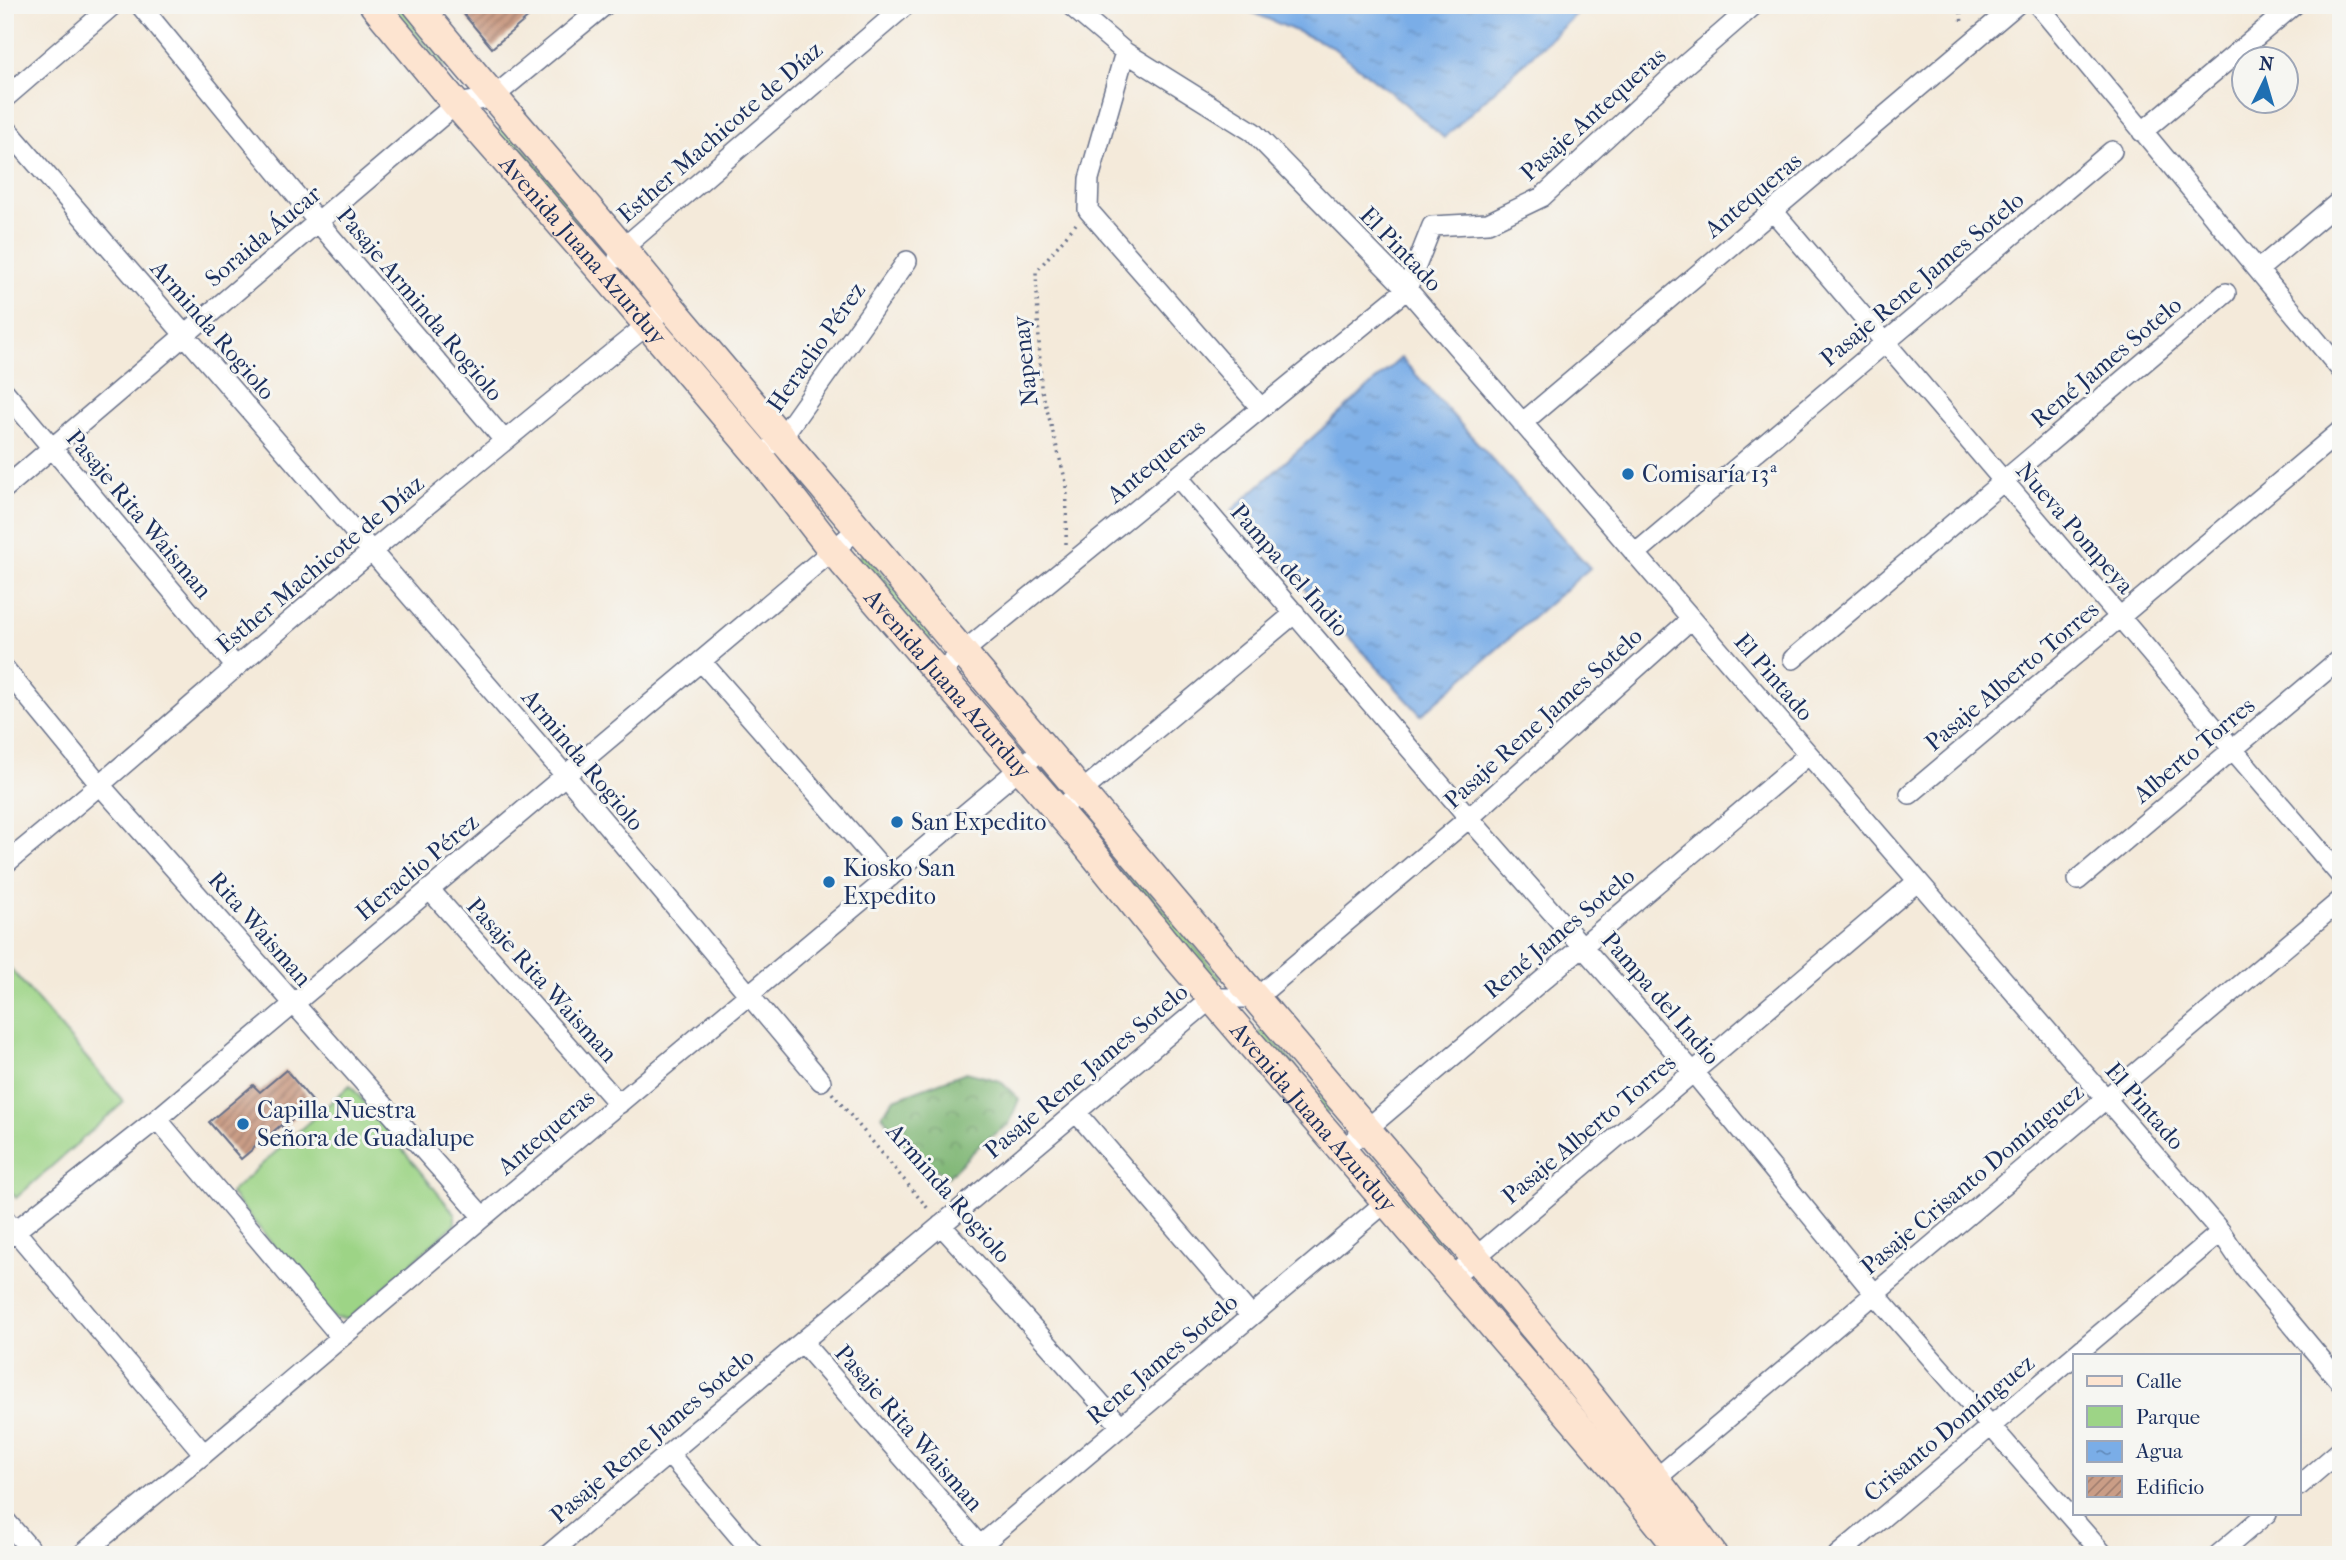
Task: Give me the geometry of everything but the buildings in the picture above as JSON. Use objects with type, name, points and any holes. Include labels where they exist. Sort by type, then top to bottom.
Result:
[{"type":"main road","name":"Avenida Juana Azurduy","points":[[374,5],[759,456],[832,551],[1058,811],[1212,998],[1607,1460],[1646,1487],[1713,1555]]},
{"type":"main road","name":"Avenida Juana Azurduy","points":[[417,5],[492,98],[964,650],[1475,1258],[1646,1487],[1684,1555]]},
{"type":"street","points":[[5,98],[113,5]]},
{"type":"street","name":"Pasaje Arminda Rogiolo","points":[[139,5],[318,222],[504,440]]},
{"type":"street","points":[[456,104],[492,98],[605,5]]},
{"type":"street","name":"Esther Machicote de Díaz","points":[[607,277],[623,248],[906,5]]},
{"type":"street","name":"El Pintado","points":[[1070,5],[1125,52],[1253,132],[1406,289],[2221,1232],[2245,1268],[2341,1383]]},
{"type":"street","name":"Pasaje Antequeras","points":[[1406,289],[1432,226],[1488,223],[1542,197],[1754,5]]},
{"type":"street","name":"Antequeras","points":[[1522,423],[2016,5]]},
{"type":"street","points":[[2038,5],[2341,370]]},
{"type":"street","points":[[2142,132],[2294,5]]},
{"type":"street","points":[[1125,52],[1089,179],[1088,210],[1261,408]]},
{"type":"street","name":"Soraida Áucar","points":[[5,488],[456,104]]},
{"type":"street","name":"Arminda Rogiolo","points":[[5,127],[565,775],[821,1081]]},
{"type":"street","name":"Pasaje Rene James Sotelo","points":[[1635,554],[2112,151]]},
{"type":"street","points":[[2258,270],[2341,200]]},
{"type":"street","name":"Nueva Pompeya","points":[[1773,211],[2341,876]]},
{"type":"street","name":"Heraclio Pérez","points":[[759,456],[782,437],[907,261]]},
{"type":"street","name":"Antequeras","points":[[939,674],[964,650],[1406,289]]},
{"type":"street","name":"René James Sotelo","points":[[1793,659],[2226,293]]},
{"type":"street","name":"Esther Machicote de Díaz","points":[[5,864],[102,786],[236,667],[504,440],[647,325],[668,304]]},
{"type":"street","name":"Pasaje Rita Waisman","points":[[5,392],[236,667]]},
{"type":"street","name":"Pasaje Alberto Torres","points":[[1910,794],[2338,433]]},
{"type":"street","name":"Pampa del Indio","points":[[1177,477],[1469,817],[1693,1072],[1875,1294],[2105,1555]]},
{"type":"street","name":"Heraclio Pérez","points":[[8,1229],[157,1119],[858,529]]},
{"type":"street","points":[[1058,811],[1295,613]]},
{"type":"street","name":"Pasaje Rene James Sotelo","points":[[548,1555],[1212,998],[1256,998],[1469,817],[1691,619]]},
{"type":"street","name":"Alberto Torres","points":[[2078,880],[2341,658]]},
{"type":"street","points":[[701,661],[890,877]]},
{"type":"street","name":"Rita Waisman","points":[[5,669],[102,786],[483,1217]]},
{"type":"street","name":"Antequeras","points":[[81,1555],[1044,748]]},
{"type":"street","name":"René James Sotelo","points":[[1342,1150],[1808,755]]},
{"type":"street","name":"Pasaje Alberto Torres","points":[[1451,1278],[1918,881]]},
{"type":"street","name":"Pasaje Rita Waisman","points":[[429,889],[619,1104]]},
{"type":"street","name":"Pasaje Crisanto Domínguez","points":[[1646,1487],[2341,900]]},
{"type":"street","points":[[1076,1112],[1251,1316]]},
{"type":"street","points":[[157,1119],[341,1337]]},
{"type":"street","name":"Rene James Sotelo","points":[[974,1550],[1387,1201]]},
{"type":"street","name":"Arminda Rogiolo","points":[[942,1225],[1121,1426]]},
{"type":"street","points":[[8,1229],[204,1454]]},
{"type":"street","name":"Crisanto Domínguez","points":[[2075,1354],[2221,1232]]},
{"type":"street","name":"Pasaje Rita Waisman","points":[[802,1342],[974,1550]]},
{"type":"street","name":"Crisanto Domínguez","points":[[1839,1555],[2073,1356]]},
{"type":"street","points":[[2300,1485],[2341,1450]]},
{"type":"street","points":[[668,1454],[755,1555]]},
{"type":"street","points":[[2218,1555],[2266,1514]]},
{"type":"street","points":[[5,1520],[36,1555]]},
{"type":"path","name":"Napenay","points":[[1065,568],[1067,486],[1041,387],[1036,272],[1088,210]]},
{"type":"path","name":"Arminda Rogiolo","points":[[821,1081],[942,1225]]},
{"type":"green space","points":[[389,5],[399,5],[450,64],[444,68]]},
{"type":"green space","points":[[504,125],[590,227],[582,234],[496,132]]},
{"type":"green space","points":[[864,553],[934,635],[927,642],[857,559]]},
{"type":"green space","points":[[1095,827],[1221,978],[1215,983],[1089,832]]},
{"type":"green space","points":[[5,962],[124,1102],[16,1198],[5,1185]]},
{"type":"green space","points":[[1264,1029],[1331,1109],[1324,1114],[1258,1034]]},
{"type":"green space","points":[[966,1072],[1000,1081],[1019,1099],[1009,1124],[984,1141],[948,1177],[912,1155],[882,1115],[894,1099]]},
{"type":"green space","points":[[350,1085],[455,1214],[455,1224],[349,1319],[334,1318],[230,1193]]},
{"type":"green space","points":[[1374,1158],[1442,1240],[1435,1246],[1367,1163]]},
{"type":"water","points":[[1235,5],[1586,5],[1444,138],[1331,46]]},
{"type":"water","points":[[1401,358],[1590,568],[1421,715],[1232,510]]},
{"type":"place","name":"Comisaría 13ª","points":[[1628,474]]},
{"type":"place","name":"San Expedito","points":[[897,822]]},
{"type":"place","name":"Kiosko San Expedito","points":[[829,882]]},
{"type":"place","name":"Capilla Nuestra Señora de Guadalupe","points":[[243,1124]]}]
